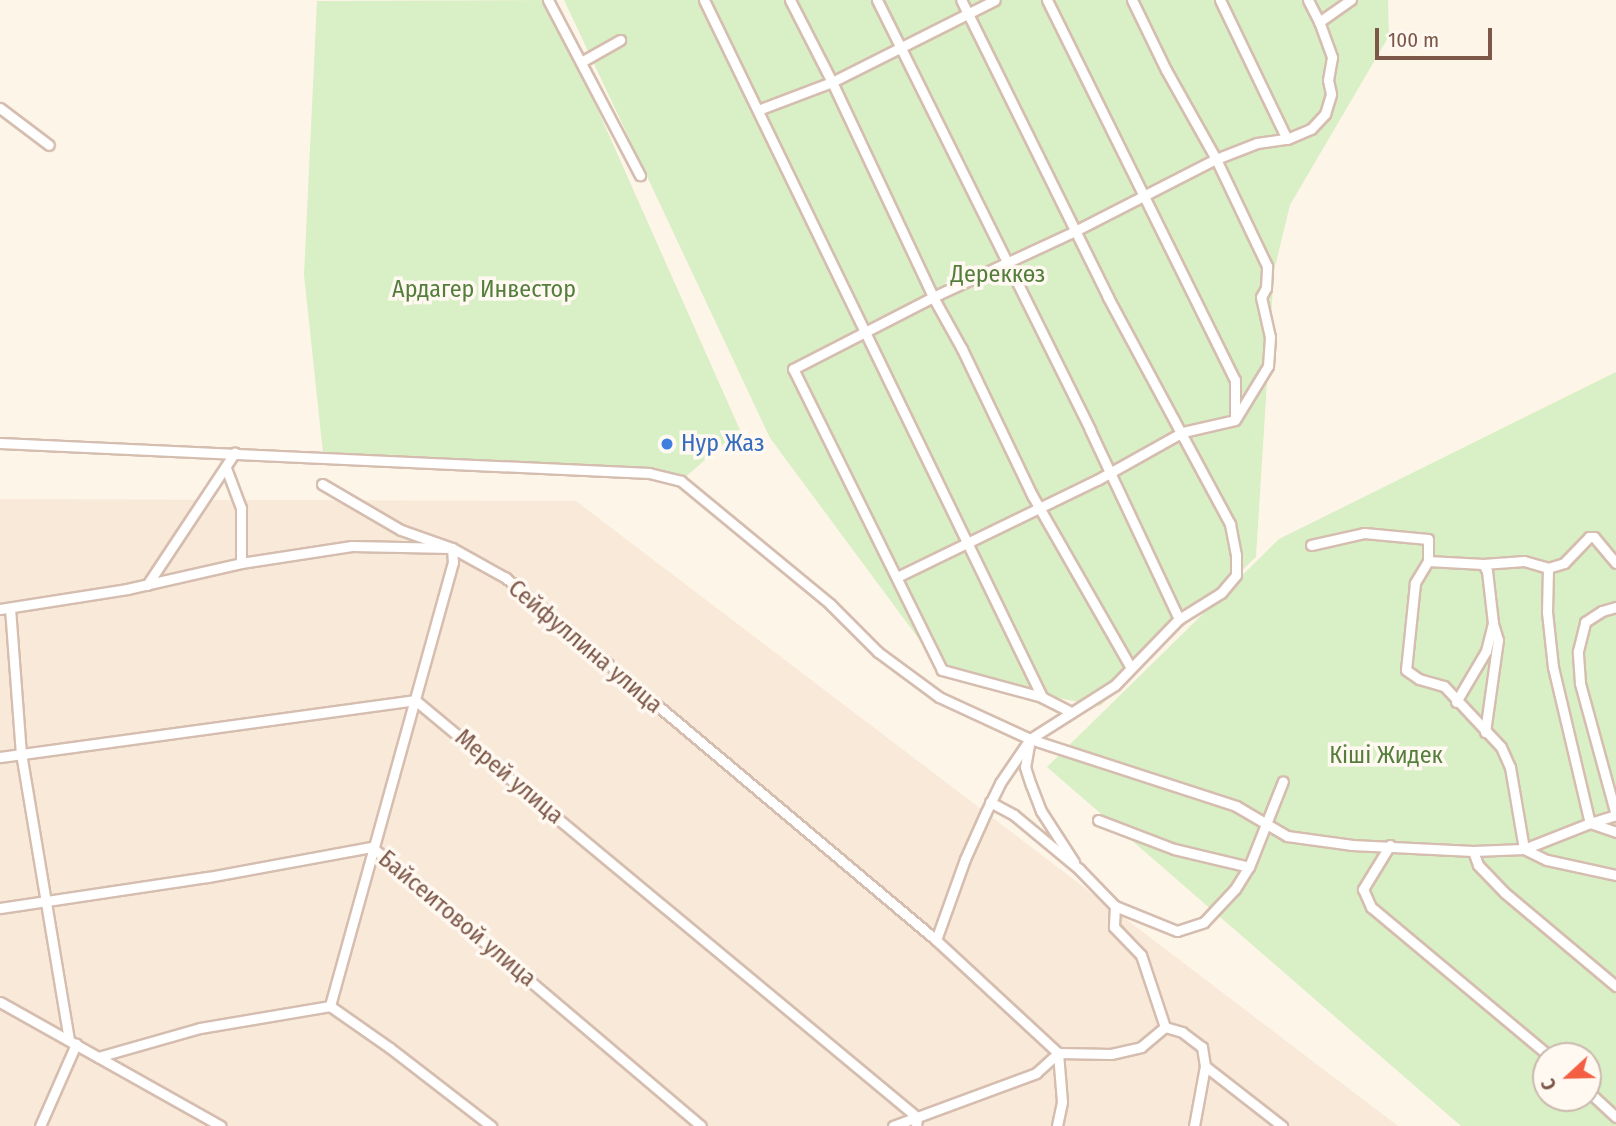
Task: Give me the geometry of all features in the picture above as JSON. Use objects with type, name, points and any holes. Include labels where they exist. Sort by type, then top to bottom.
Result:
[{"type":"street","points":[[548,0],[640,175]]},
{"type":"street","points":[[704,0],[1042,697]]},
{"type":"street","points":[[790,0],[832,82],[933,297],[1040,508],[1130,666]]},
{"type":"street","points":[[877,0],[1179,619]]},
{"type":"street","points":[[936,940],[965,859],[990,802],[999,783],[1030,739],[1069,711],[1115,685],[1130,666],[1179,619],[1221,593],[1236,575],[1236,555],[1230,524],[1075,231],[961,0]]},
{"type":"street","points":[[758,110],[832,82],[995,0]]},
{"type":"street","points":[[1047,0],[1235,380],[1236,420]]},
{"type":"street","points":[[897,578],[1040,508],[1183,432],[1236,420],[1268,366],[1270,337],[1261,297],[1266,288],[1267,266],[1216,159],[1166,70],[1132,0]]},
{"type":"street","points":[[1220,0],[1287,139]]},
{"type":"street","points":[[1069,711],[1042,697],[942,670],[793,369],[865,329],[1075,231],[1216,159],[1257,144],[1287,139],[1311,129],[1325,114],[1331,94],[1328,80],[1332,57],[1308,0]]},
{"type":"street","points":[[1318,22],[1351,0]]},
{"type":"street","points":[[581,62],[620,40]]},
{"type":"street","points":[[0,108],[49,145]]},
{"type":"street","points":[[0,443],[649,473],[681,481],[830,604],[878,652],[939,696],[1030,739],[1236,806],[1287,836],[1352,845],[1473,851],[1524,849],[1590,823],[1616,816],[1580,684],[1578,651],[1585,622],[1602,611],[1616,607]]},
{"type":"street","points":[[147,585],[179,532],[235,452]]},
{"type":"street","points":[[226,468],[242,508],[241,563]]},
{"type":"street","points":[[322,484],[401,530],[452,548],[453,562],[330,1006]]},
{"type":"street","points":[[1311,545],[1364,534],[1408,535],[1428,539],[1428,561],[1415,583],[1406,670],[1419,679],[1444,686],[1456,702],[1501,747],[1510,767],[1524,849]]},
{"type":"street","points":[[1428,561],[1483,564],[1524,561],[1548,568],[1564,563],[1589,537],[1594,537],[1616,563]]},
{"type":"street","name":"Сейфуллина улица","points":[[5,608],[147,585],[241,563],[352,546],[452,548],[506,578],[936,940],[1058,1054]]},
{"type":"street","points":[[1483,564],[1487,571],[1493,623],[1498,639],[1485,732]]},
{"type":"street","points":[[1548,568],[1547,612],[1553,667],[1590,823]]},
{"type":"street","points":[[5,608],[21,753],[72,1042],[40,1126]]},
{"type":"street","points":[[1456,702],[1486,651],[1493,623]]},
{"type":"street","points":[[0,757],[415,699]]},
{"type":"street","name":"Мерей улица","points":[[415,699],[917,1121]]},
{"type":"street","points":[[1030,739],[1025,767],[1031,785],[1041,811],[1079,869]]},
{"type":"street","points":[[990,802],[1014,815],[1079,869],[1115,906],[1177,931],[1204,922],[1235,889],[1249,867],[1283,781]]},
{"type":"street","points":[[1098,820],[1174,849],[1249,867]]},
{"type":"street","points":[[1590,823],[1616,832]]},
{"type":"street","points":[[1390,845],[1363,889],[1371,907],[1532,1042]]},
{"type":"street","name":"Байсеитовой улица","points":[[0,908],[372,847],[701,1126]]},
{"type":"street","points":[[1524,849],[1547,860],[1616,875]]},
{"type":"street","points":[[1473,851],[1478,865],[1505,893],[1616,986]]},
{"type":"street","points":[[1115,906],[1114,927],[1141,955],[1165,1027]]},
{"type":"street","points":[[0,1002],[221,1126]]},
{"type":"street","points":[[98,1057],[200,1028],[330,1006],[390,1048],[491,1126]]},
{"type":"street","points":[[892,1126],[917,1121],[1036,1073],[1058,1054],[1111,1054],[1131,1049],[1142,1046],[1165,1027]]},
{"type":"street","points":[[1165,1027],[1182,1032],[1202,1047],[1205,1066],[1194,1126]]},
{"type":"street","points":[[1057,1126],[1062,1102],[1058,1054]]},
{"type":"street","points":[[1205,1066],[1282,1126]]},
{"type":"street","points":[[1602,1104],[1616,1117]]},
{"type":"shaded area","points":[[0,499],[576,501],[1398,1126],[0,1126]]},
{"type":"green space","name":"Ардагер Инвестор","points":[[549,0],[740,430],[684,478],[324,462],[304,275],[317,1]]},
{"type":"green space","name":"Дереккөз","points":[[564,0],[1388,0],[1389,36],[1290,205],[1274,271],[1256,557],[1100,706],[947,677],[770,438]]},
{"type":"green space","name":"Кіші Жидек","points":[[1616,372],[1616,1126],[1461,1126],[1047,767],[1279,539]]},
{"type":"place","name":"Нур Жаз","points":[[667,444]]}]
